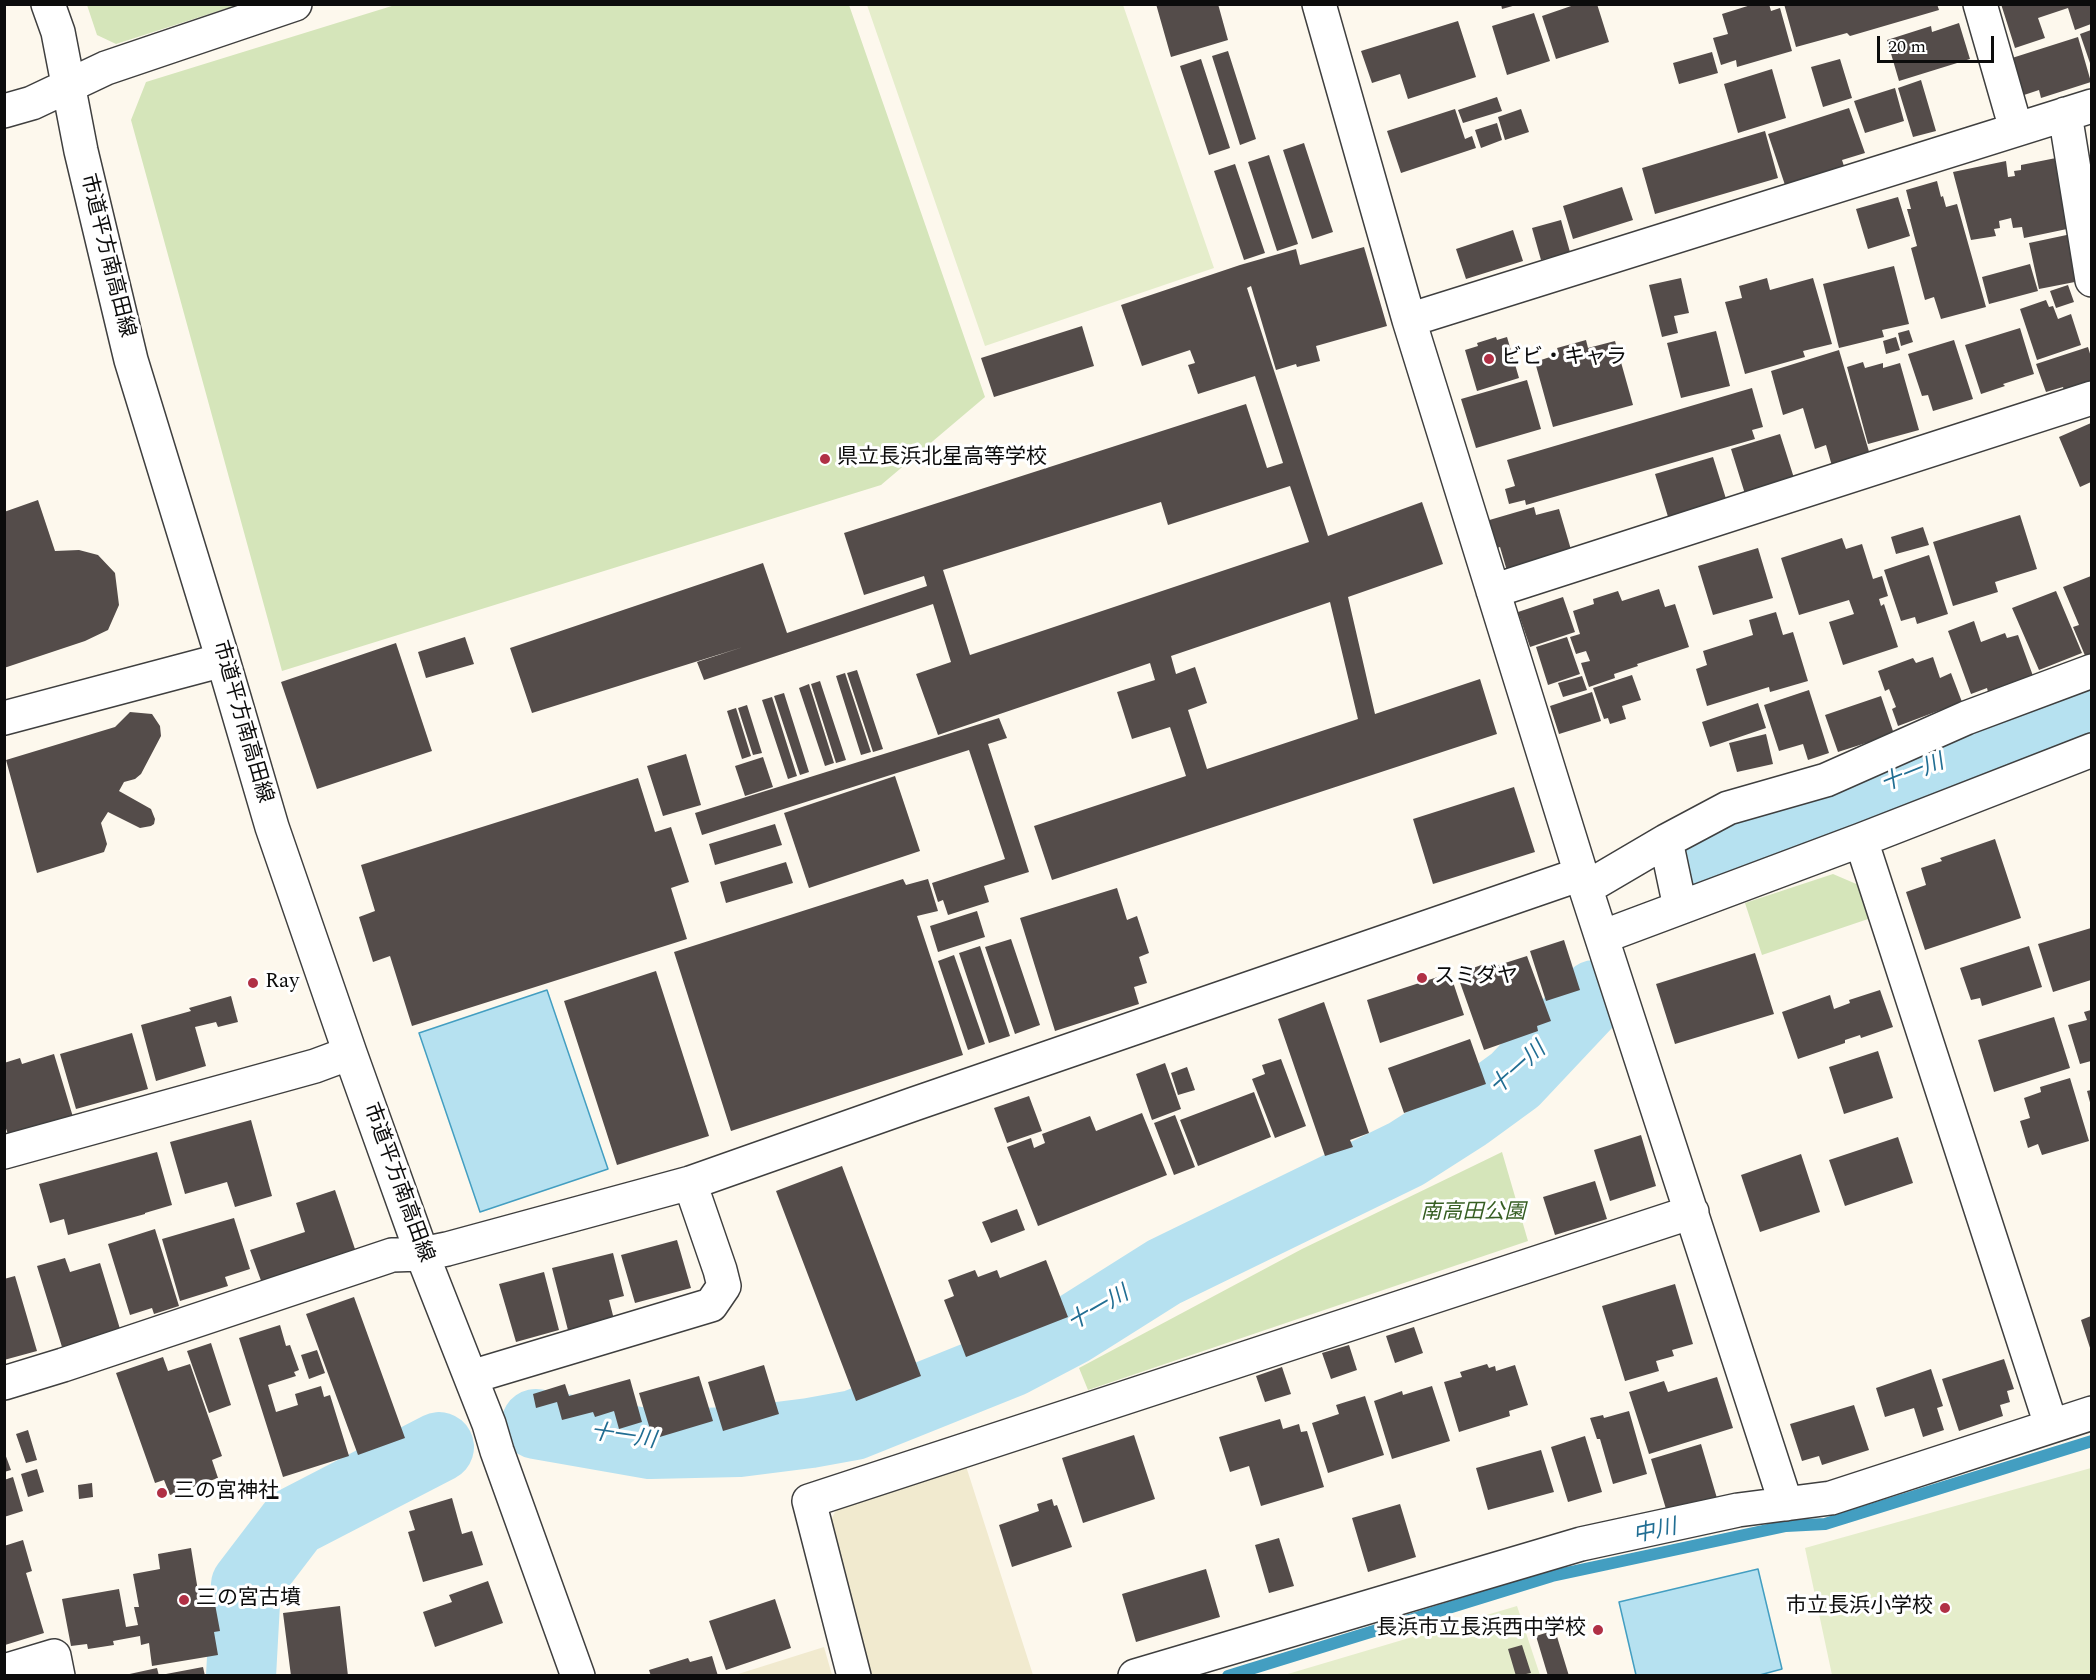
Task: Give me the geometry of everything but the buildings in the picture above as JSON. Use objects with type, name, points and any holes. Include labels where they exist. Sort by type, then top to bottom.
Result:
[{"type":"street","name":"市道平方南高田線","points":[[48,4],[58,32],[81,151],[131,360],[272,827],[422,1254],[471,1377],[578,1676]]},
{"type":"street","points":[[4,111],[32,103],[106,68],[295,4]]},
{"type":"street","points":[[1319,4],[1409,320],[1493,591],[1586,889],[1786,1504]]},
{"type":"street","points":[[1980,4],[2016,129]]},
{"type":"street","points":[[1409,320],[2078,110],[2091,280]]},
{"type":"street","points":[[1493,591],[2091,398]]},
{"type":"street","points":[[4,718],[223,660]]},
{"type":"street","points":[[4,1383],[392,1255],[422,1254],[447,1249],[690,1183],[914,1104],[1586,889],[1668,848],[1728,808],[1826,780],[1966,718],[2091,671]]},
{"type":"street","points":[[1602,937],[1861,840],[2091,750]]},
{"type":"street","points":[[1861,840],[2051,1425]]},
{"type":"street","points":[[1668,848],[1680,907]]},
{"type":"street","points":[[4,1152],[315,1066],[350,1053]]},
{"type":"street","points":[[471,1377],[711,1305],[724,1286],[690,1183]]},
{"type":"street","points":[[854,1676],[809,1501],[1692,1212]]},
{"type":"street","points":[[1135,1676],[1581,1544],[1738,1510],[1831,1498],[2091,1413]]},
{"type":"street","points":[[4,1671],[54,1656],[58,1676]]},
{"type":"shaded area","points":[[965,1463],[1033,1675],[870,1675],[825,1532],[840,1502]]},
{"type":"shaded area","points":[[824,1647],[832,1675],[735,1675]]},
{"type":"green space","points":[[87,4],[237,5],[116,44],[97,35]]},
{"type":"green space","points":[[395,5],[849,5],[985,397],[881,485],[282,671],[131,120],[146,82]]},
{"type":"green space","points":[[867,5],[1123,5],[1214,268],[985,346]]},
{"type":"green space","points":[[1833,874],[1861,886],[1871,918],[1762,955],[1745,903]]},
{"type":"green space","name":"南高田公園","points":[[1502,1152],[1528,1241],[1088,1390],[1079,1368],[1302,1249]]},
{"type":"green space","name":"市立長浜小学校","points":[[2091,1468],[2091,1675],[1832,1675],[1805,1548]]},
{"type":"green space","points":[[1517,1606],[1540,1675],[1281,1676]]},
{"type":"water","points":[[547,990],[608,1169],[480,1212],[419,1033]]},
{"type":"water","points":[[1758,1569],[1782,1669],[1756,1676],[1636,1675],[1619,1602]]},
{"type":"waterway","name":"十一川","points":[[1701,858],[2092,704]]},
{"type":"waterway","name":"十一川","points":[[536,1424],[650,1444],[739,1442],[810,1433],[854,1425],[1011,1362],[1072,1330],[1164,1272],[1406,1154],[1467,1115],[1515,1080],[1595,995]]},
{"type":"waterway","name":"中川","points":[[1228,1676],[1552,1576],[1786,1526],[1825,1524],[2092,1441]]},
{"type":"waterway","name":"十一川","points":[[241,1676],[246,1585],[294,1522],[439,1447]]},
{"type":"place","name":"ビビ・キャラ","points":[[1489,359]]},
{"type":"place","name":"県立長浜北星高等学校","points":[[825,459]]},
{"type":"place","name":"スミダヤ","points":[[1422,978]]},
{"type":"place","name":"Ray","points":[[253,983]]},
{"type":"place","name":"三の宮神社","points":[[162,1493]]},
{"type":"place","name":"三の宮古墳","points":[[184,1600]]},
{"type":"place","name":"市立長浜小学校","points":[[1945,1608]]},
{"type":"place","name":"長浜市立長浜西中学校","points":[[1598,1630]]}]
